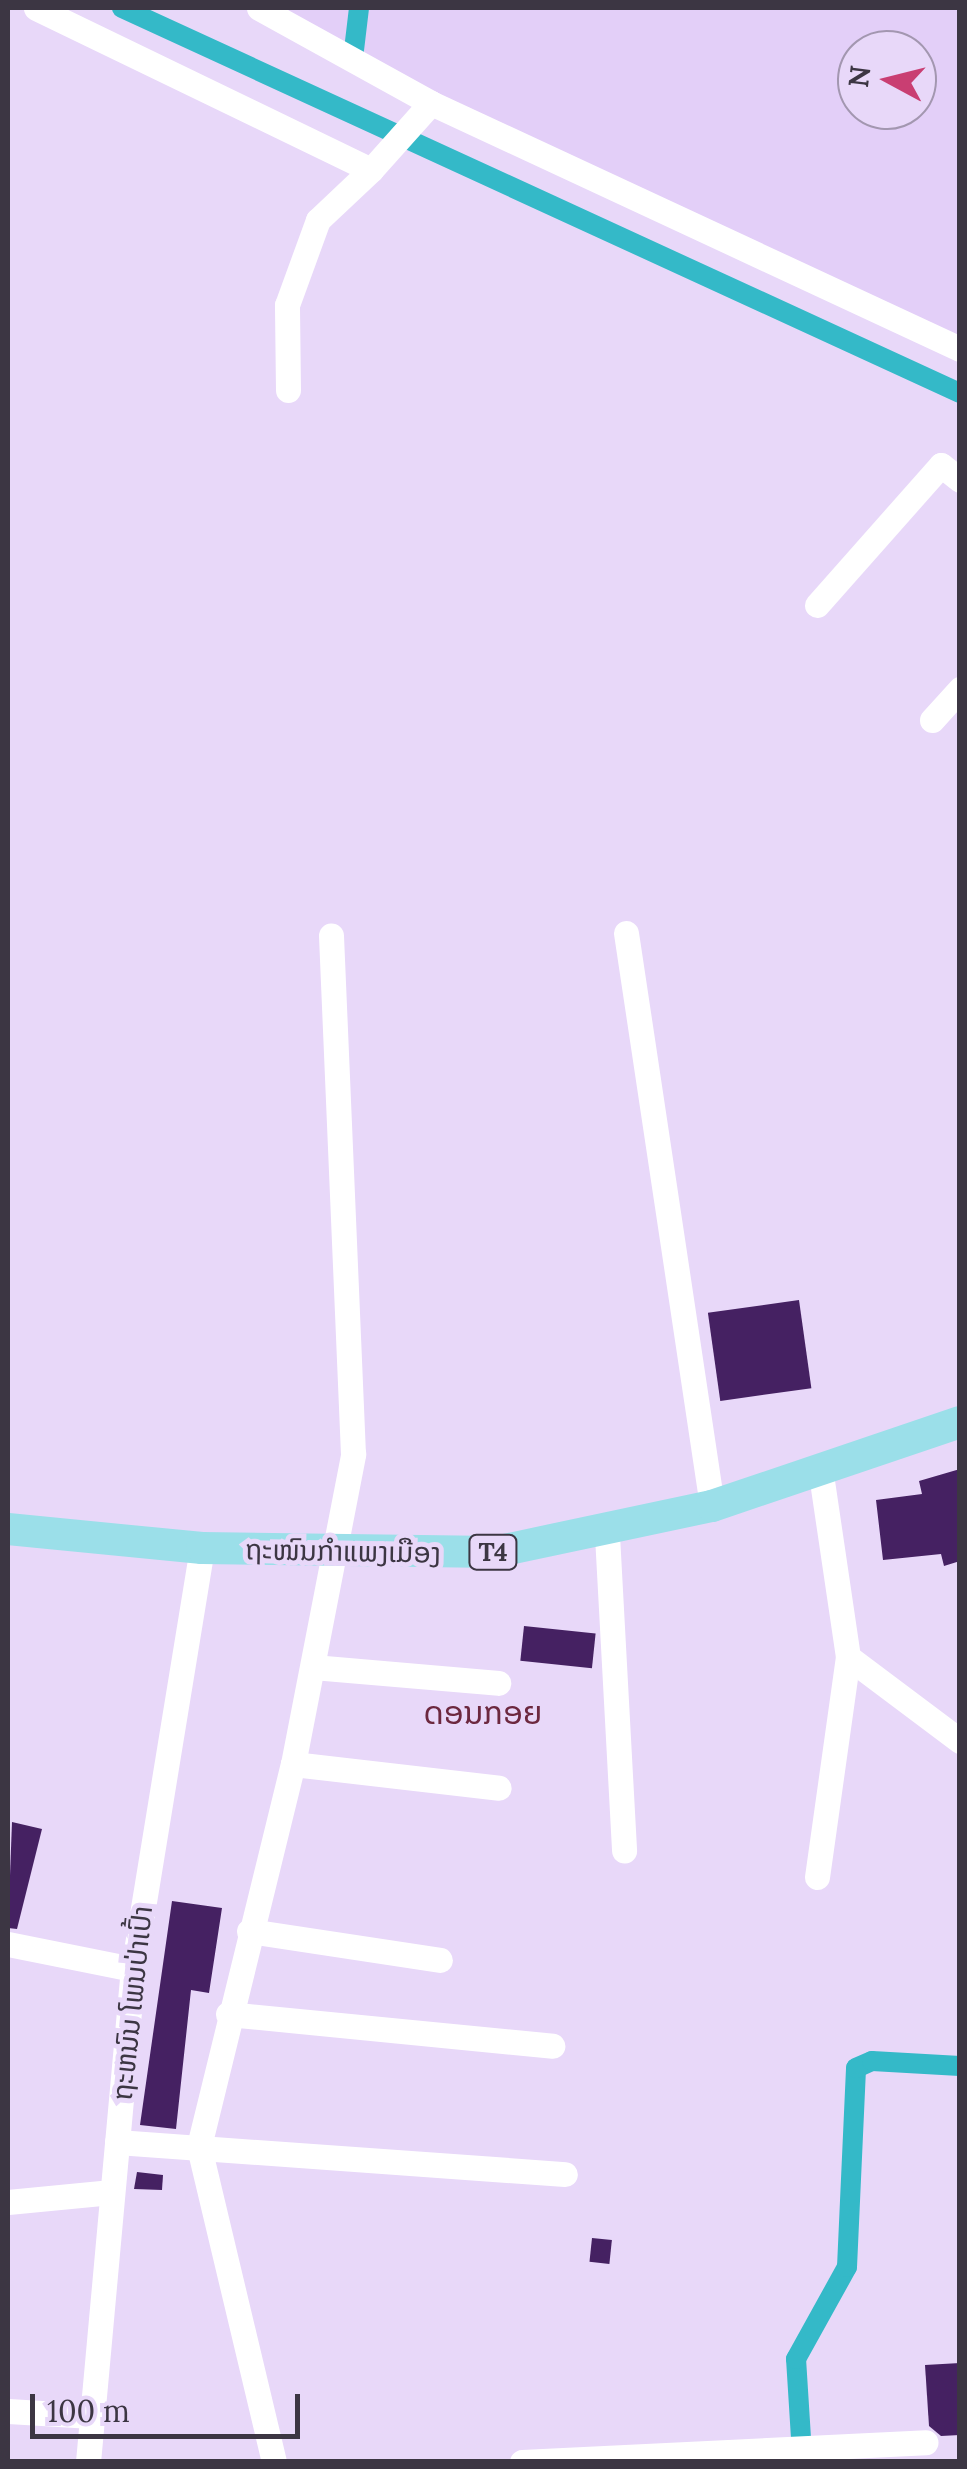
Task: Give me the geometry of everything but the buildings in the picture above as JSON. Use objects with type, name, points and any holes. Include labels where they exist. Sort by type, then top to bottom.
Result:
[{"type":"main road","name":"ຖະໜົນກຳແພງເມືອງ","points":[[8,1528],[202,1548],[332,1554],[496,1552],[607,1535],[712,1506],[820,1474],[960,1422]]},
{"type":"street","points":[[36,8],[377,163]]},
{"type":"street","points":[[259,8],[431,103],[960,349]]},
{"type":"street","points":[[288,390],[287,305],[312,237],[431,103]]},
{"type":"street","points":[[818,605],[942,465],[960,480]]},
{"type":"street","points":[[932,720],[960,689]]},
{"type":"street","points":[[626,933],[712,1506]]},
{"type":"street","points":[[274,2462],[198,2146],[293,1764],[353,1454],[331,936]]},
{"type":"street","points":[[817,1877],[848,1657],[820,1474]]},
{"type":"street","points":[[607,1535],[624,1851]]},
{"type":"street","name":"ຖະຫນົນ ໂພນປ່າເປົ້າ","points":[[88,2462],[132,1968],[202,1548]]},
{"type":"street","points":[[848,1657],[960,1741]]},
{"type":"street","points":[[313,1667],[498,1683]]},
{"type":"street","points":[[293,1764],[499,1788]]},
{"type":"street","points":[[250,1932],[440,1960]]},
{"type":"street","points":[[8,1944],[132,1968]]},
{"type":"street","points":[[228,2014],[552,2046]]},
{"type":"street","points":[[117,2142],[565,2174]]},
{"type":"street","points":[[8,2202],[112,2192]]},
{"type":"street","points":[[8,2412],[92,2416]]},
{"type":"street","points":[[522,2462],[926,2442]]},
{"type":"shaded area","points":[[259,8],[959,8],[959,342]]},
{"type":"waterway","points":[[122,8],[960,393]]},
{"type":"waterway","points":[[354,50],[359,8]]},
{"type":"waterway","points":[[801,2438],[796,2359],[847,2267],[856,2068],[872,2061],[960,2066]]},
{"type":"district","name":"ດອນກອຍ","points":[[483,1713]]}]
